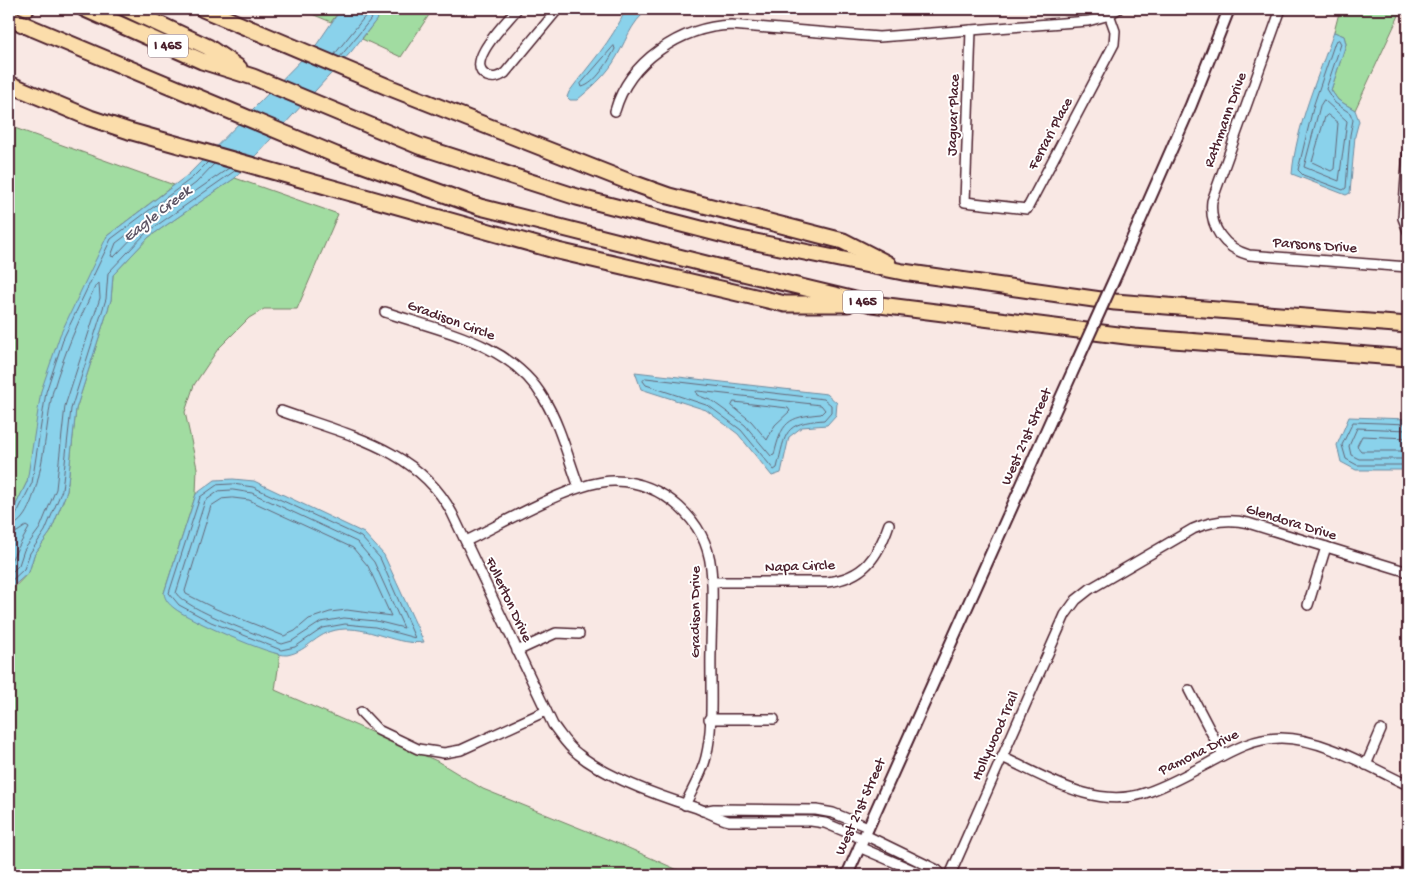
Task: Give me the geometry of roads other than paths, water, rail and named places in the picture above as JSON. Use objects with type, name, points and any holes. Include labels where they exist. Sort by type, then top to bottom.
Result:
[{"type":"highway","name":"I 465","points":[[85,9],[202,61],[253,77],[419,146],[630,212],[790,250],[903,272],[1124,303],[1408,325]]},
{"type":"highway","points":[[127,9],[208,47],[253,77]]},
{"type":"highway","points":[[203,9],[253,32],[388,87],[656,192],[843,241],[903,272]]},
{"type":"highway","name":"I 465","points":[[9,18],[192,96],[336,154],[480,207],[872,304],[1134,338],[1408,358]]},
{"type":"highway","points":[[9,84],[90,118],[168,142],[558,251],[785,304],[872,304]]},
{"type":"main road","points":[[9,24],[28,9]]},
{"type":"street","points":[[518,9],[481,54],[478,63],[480,69],[486,75],[496,77],[505,73],[558,9]]},
{"type":"street","points":[[616,111],[620,94],[630,78],[656,53],[682,36],[708,27],[731,25],[879,37],[1088,21],[1118,9]]},
{"type":"street","name":"West 21st Street","points":[[847,875],[1118,271],[1191,105],[1229,9]]},
{"type":"street","name":"Rathmann Drive","points":[[1224,240],[1213,221],[1212,201],[1281,9]]},
{"type":"street","name":"Ferrari Place","points":[[965,202],[1027,209],[1114,44],[1115,31],[1109,14]]},
{"type":"street","name":"Jaguar Place","points":[[965,202],[971,30]]},
{"type":"street","points":[[1408,151],[1403,218],[1408,231]]},
{"type":"street","name":"Parsons Drive","points":[[1224,240],[1236,250],[1249,255],[1408,267]]},
{"type":"street","name":"Gradison Circle","points":[[385,312],[483,346],[517,366],[532,381],[545,400],[579,487]]},
{"type":"street","name":"Fullerton Drive","points":[[281,411],[383,448],[410,463],[429,480],[443,498],[466,542],[558,734],[586,760],[668,800],[703,811],[715,818],[729,821],[811,821],[826,823],[864,837],[937,870],[942,875]]},
{"type":"street","name":"Gradison Drive","points":[[466,542],[579,487],[605,481],[626,482],[652,489],[671,500],[690,518],[704,541],[711,566],[712,582],[709,719],[706,758],[685,805]]},
{"type":"street","name":"Glendora Drive","points":[[1068,609],[1090,589],[1208,522],[1226,520],[1244,522],[1408,572]]},
{"type":"street","name":"Napa Circle","points":[[712,582],[826,582],[844,579],[860,571],[873,559],[883,544],[889,524]]},
{"type":"street","points":[[1308,605],[1326,547]]},
{"type":"street","name":"Hollywood Trail","points":[[950,875],[1068,609]]},
{"type":"street","points":[[517,651],[556,633],[578,634]]},
{"type":"street","points":[[1189,690],[1223,755]]},
{"type":"street","points":[[361,712],[378,730],[418,750],[444,753],[461,750],[546,711]]},
{"type":"street","points":[[709,719],[774,719]]},
{"type":"street","points":[[1366,766],[1381,730]]},
{"type":"street","name":"Pamona Drive","points":[[1002,758],[1079,792],[1114,798],[1153,791],[1252,742],[1290,738],[1317,744],[1408,785]]},
{"type":"street","name":"Fullerton Drive","points":[[703,811],[714,809],[816,810],[833,813],[864,837],[924,875]]},
{"type":"water","name":"Eagle Creek","points":[[341,9],[385,9],[351,52],[235,178],[149,237],[113,275],[111,300],[76,409],[67,491],[50,533],[34,555],[29,572],[9,590],[9,519],[27,482],[41,391],[60,335],[107,236],[189,174],[317,44]]},
{"type":"water","points":[[626,9],[649,9],[642,14],[632,27],[613,63],[605,73],[577,100],[570,100],[567,97],[569,92],[607,43]]},
{"type":"water","points":[[1334,32],[1344,36],[1346,44],[1331,90],[1338,100],[1355,110],[1359,121],[1355,136],[1350,193],[1346,195],[1292,174],[1294,156],[1303,120]]},
{"type":"water","points":[[635,372],[827,394],[837,403],[836,415],[827,425],[802,427],[789,437],[781,473],[772,476],[738,434],[706,410],[641,389]]},
{"type":"water","points":[[1349,417],[1408,419],[1408,470],[1356,470],[1341,462],[1337,445]]},
{"type":"water","points":[[215,480],[254,481],[364,533],[384,555],[424,642],[404,642],[365,631],[345,629],[327,633],[295,653],[279,654],[249,644],[212,628],[172,606],[166,600],[164,593],[196,494]]}]
